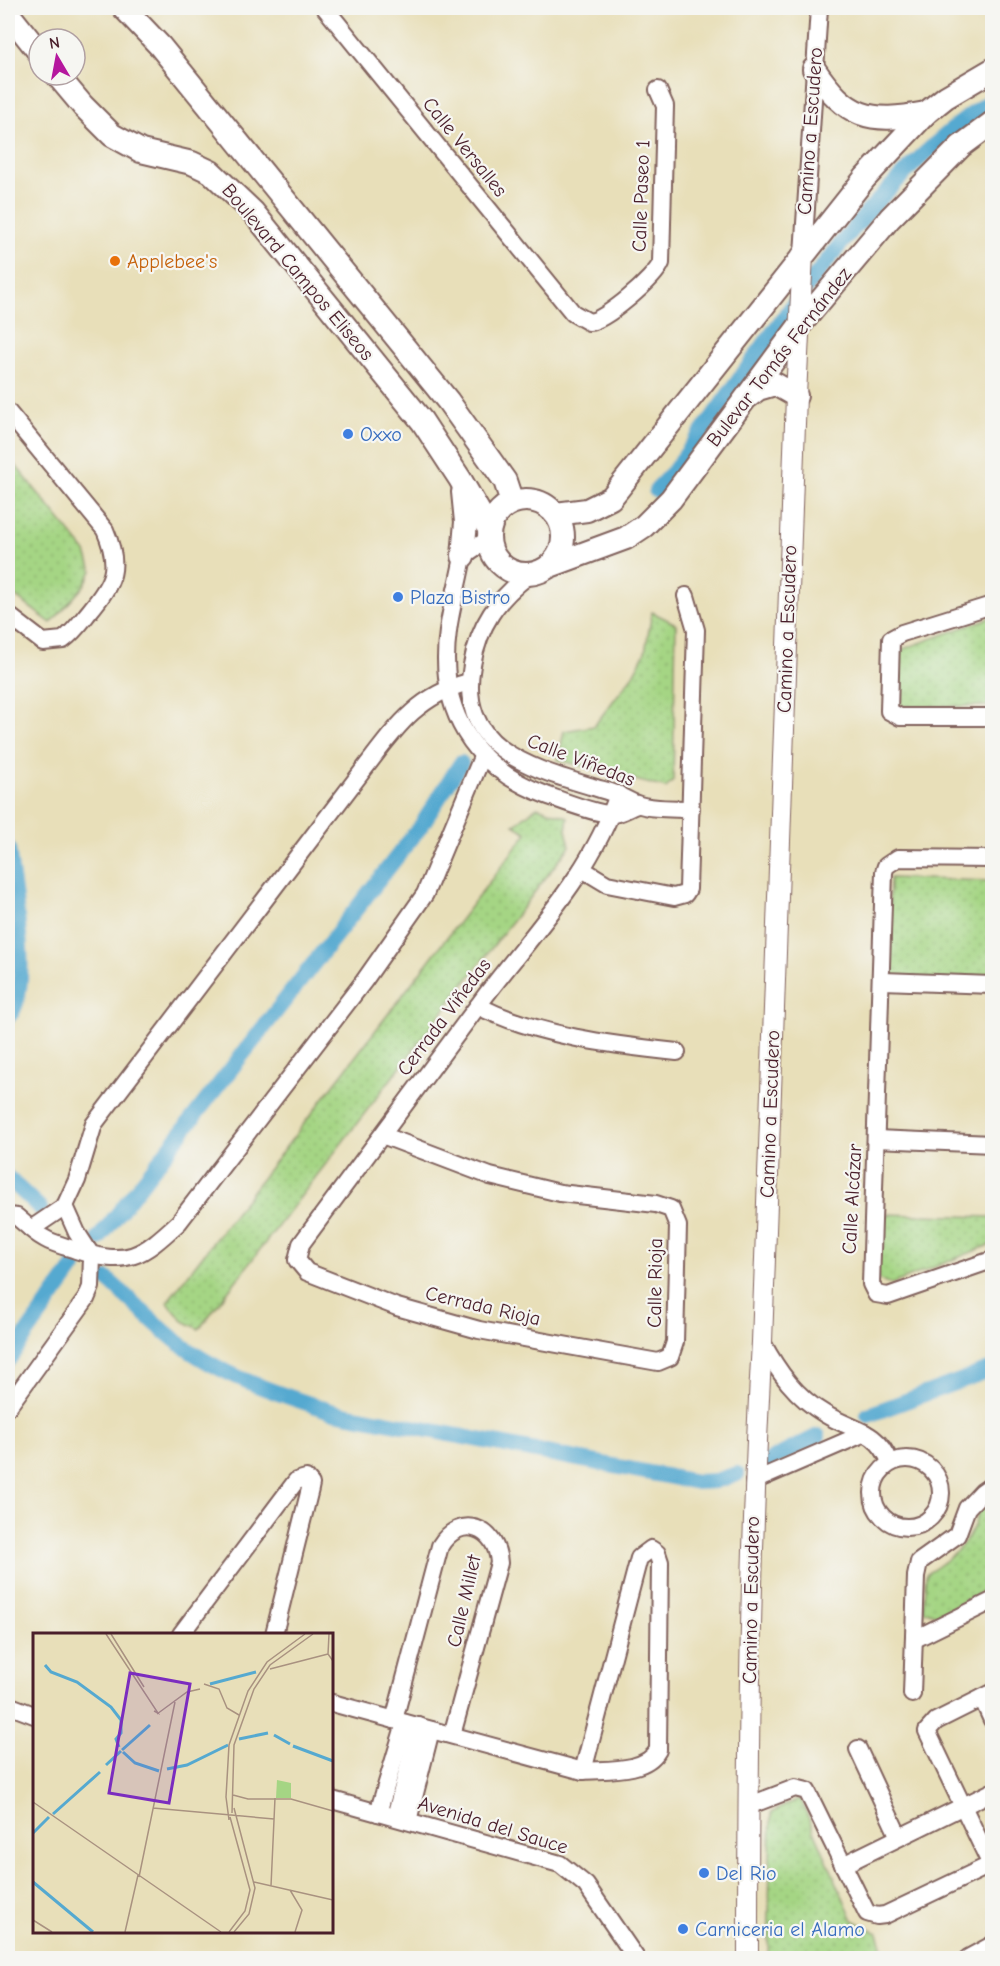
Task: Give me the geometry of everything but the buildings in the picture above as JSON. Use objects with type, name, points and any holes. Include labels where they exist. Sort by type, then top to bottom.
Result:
[{"type":"main road","name":"Boulevard Campos Eliseos","points":[[124,8],[160,46],[448,401],[505,481],[512,502]]},
{"type":"main road","points":[[8,13],[27,37]]},
{"type":"main road","points":[[814,69],[832,95],[859,113],[892,119],[926,113]]},
{"type":"main road","points":[[556,514],[587,510],[611,498],[803,262],[865,178],[926,113],[945,97],[993,70]]},
{"type":"main road","name":"Boulevard Campos Eliseos","points":[[67,87],[99,124],[126,144],[154,155],[192,163],[224,181],[253,212],[422,421],[460,479],[489,534]]},
{"type":"main road","name":"Bulevar Tomás Fernández","points":[[550,566],[626,538],[644,526],[671,499],[745,399],[801,315],[890,218],[961,146],[993,123]]},
{"type":"main road","points":[[745,399],[758,389],[775,384],[796,396]]},
{"type":"main road","points":[[460,479],[465,506],[463,556]]},
{"type":"main road","points":[[536,501],[556,514],[564,536],[562,547],[550,566],[529,575],[516,574],[496,561],[489,534],[494,518],[512,502],[536,501]]},
{"type":"street","name":"Calle Versalles","points":[[325,8],[573,313]]},
{"type":"street","name":"Camino a Escudero","points":[[748,1959],[748,1806],[754,1481],[762,1342],[796,396],[819,8]]},
{"type":"street","name":"Calle Paseo 1","points":[[573,313],[588,322],[601,319],[659,268],[664,203],[665,106],[658,90]]},
{"type":"street","points":[[8,412],[105,530],[114,552],[113,572],[103,595],[63,640],[43,642],[8,615]]},
{"type":"street","points":[[463,556],[489,534]]},
{"type":"street","name":"Calle Viñedas","points":[[463,556],[448,632],[449,687],[457,718],[467,738],[482,757],[520,785],[611,814],[637,805],[692,809]]},
{"type":"street","name":"Calle Viñedas","points":[[529,575],[512,588],[492,609],[480,632],[469,682],[473,711],[481,729],[502,749],[531,768],[618,795],[637,805]]},
{"type":"street","points":[[582,869],[607,885],[674,897],[684,894],[690,883],[696,630],[686,596]]},
{"type":"street","points":[[993,605],[902,633],[891,639],[889,693],[889,711],[900,717],[993,717]]},
{"type":"street","points":[[31,1229],[65,1206],[77,1180],[94,1125],[404,719],[427,699],[449,687],[469,682]]},
{"type":"street","points":[[8,1216],[17,1217],[46,1241],[92,1256],[126,1259],[152,1247],[179,1222],[364,981],[425,894],[482,757]]},
{"type":"street","points":[[520,785],[531,768]]},
{"type":"street","name":"Cerrada Viñedas","points":[[297,1260],[301,1244],[582,869],[600,840],[618,795]]},
{"type":"street","name":"Calle Alcázar","points":[[993,859],[898,858],[886,866],[883,893],[883,981],[870,1277],[876,1294],[888,1296],[993,1260]]},
{"type":"street","points":[[883,981],[993,985]]},
{"type":"street","points":[[478,1006],[498,1016],[561,1034],[677,1052]]},
{"type":"street","name":"Calle Rioja","points":[[382,1135],[490,1176],[560,1193],[656,1204],[671,1209],[678,1226],[675,1342],[670,1357]]},
{"type":"street","points":[[876,1139],[993,1144]]},
{"type":"street","points":[[8,1407],[86,1299],[91,1287],[92,1256],[77,1233],[65,1206]]},
{"type":"street","name":"Cerrada Rioja","points":[[297,1260],[300,1268],[317,1276],[397,1306],[479,1330],[658,1362],[670,1357]]},
{"type":"street","points":[[762,1342],[779,1374],[800,1396],[825,1414],[879,1441],[890,1462]]},
{"type":"street","points":[[754,1481],[865,1433]]},
{"type":"street","points":[[914,1458],[934,1471],[940,1482],[939,1506],[924,1523],[900,1527],[879,1514],[872,1492],[874,1480],[890,1462],[914,1458]]},
{"type":"street","points":[[182,1633],[296,1481],[306,1478],[311,1484],[310,1489],[274,1633]]},
{"type":"street","points":[[912,1694],[917,1568],[925,1555],[957,1535],[964,1514],[974,1500],[993,1485]]},
{"type":"street","points":[[939,1506],[964,1514]]},
{"type":"street","points":[[924,1523],[936,1549]]},
{"type":"street","name":"Calle Millet","points":[[413,1724],[440,1546],[451,1532],[471,1527],[483,1531],[491,1538],[496,1545],[499,1563],[452,1735]]},
{"type":"street","points":[[333,1703],[583,1771],[641,1765],[654,1758],[658,1750],[660,1562],[657,1553],[651,1548],[639,1558],[583,1771]]},
{"type":"street","points":[[915,1639],[993,1601]]},
{"type":"street","points":[[748,1806],[788,1789],[802,1788],[807,1791],[867,1913],[877,1916],[885,1915],[992,1865],[928,1736],[930,1725],[987,1696],[993,1720]]},
{"type":"street","points":[[8,1705],[33,1714]]},
{"type":"street","points":[[378,1813],[413,1724]]},
{"type":"street","points":[[402,1819],[413,1724]]},
{"type":"street","points":[[858,1749],[899,1837]]},
{"type":"street","points":[[843,1865],[993,1792]]},
{"type":"street","name":"Avenida del Sauce","points":[[333,1800],[560,1864],[586,1885],[636,1959]]},
{"type":"street","points":[[968,1959],[993,1945]]},
{"type":"green space","points":[[8,456],[86,552],[92,571],[83,587],[51,623],[8,591]]},
{"type":"green space","points":[[652,612],[676,624],[673,781],[666,788],[558,760],[564,731],[594,726],[633,675],[645,652]]},
{"type":"green space","points":[[992,617],[992,706],[898,707],[900,650]]},
{"type":"green space","points":[[537,807],[568,817],[566,830],[570,846],[199,1329],[183,1321],[167,1302],[527,833],[514,825]]},
{"type":"green space","points":[[890,878],[992,881],[992,983],[887,978]]},
{"type":"green space","points":[[882,1214],[992,1217],[992,1244],[892,1284],[876,1279]]},
{"type":"green space","points":[[992,1498],[992,1587],[937,1615],[923,1610],[926,1574],[954,1554],[962,1545],[974,1527],[979,1504]]},
{"type":"green space","points":[[800,1798],[853,1920],[878,1933],[886,1958],[768,1958],[771,1813]]},
{"type":"waterway","points":[[656,490],[674,471],[781,321],[858,223],[900,177],[945,136],[992,100]]},
{"type":"waterway","points":[[99,1238],[421,826],[461,763]]},
{"type":"waterway","points":[[8,848],[17,911],[20,962],[20,985],[16,1004],[8,1017]]},
{"type":"waterway","points":[[8,1178],[40,1208]]},
{"type":"waterway","points":[[8,1360],[74,1267]]},
{"type":"waterway","points":[[107,1279],[179,1343],[214,1366],[254,1384],[334,1412],[697,1482],[715,1481],[737,1474]]},
{"type":"waterway","points":[[868,1415],[992,1369]]},
{"type":"waterway","points":[[767,1462],[818,1436]]},
{"type":"place","name":"Applebee's","points":[[115,261]]},
{"type":"place","name":"Oxxo","points":[[348,434]]},
{"type":"place","name":"Plaza Bistro","points":[[398,597]]},
{"type":"place","name":"Del Rio","points":[[704,1873]]},
{"type":"place","name":"Carniceria el Alamo","points":[[683,1929]]}]
